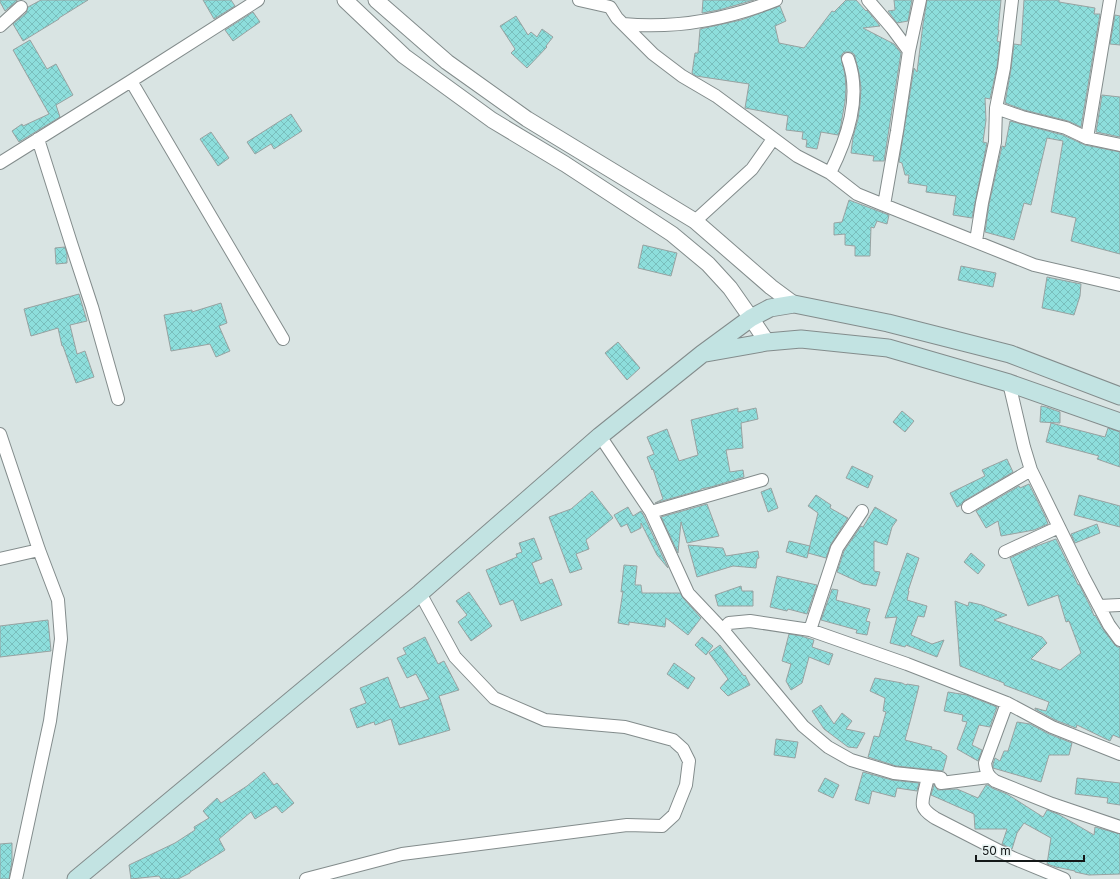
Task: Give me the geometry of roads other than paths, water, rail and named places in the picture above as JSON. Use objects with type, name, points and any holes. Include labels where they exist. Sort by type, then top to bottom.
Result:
[{"type":"main road","points":[[76,879],[420,594],[600,436],[702,354],[751,318],[770,308],[794,304],[888,323],[1010,354],[1120,396]]},
{"type":"main road","points":[[702,354],[767,342],[801,339],[888,348],[1009,383],[1120,422]]},
{"type":"street","points":[[0,163],[258,0]]},
{"type":"street","points":[[345,0],[404,56],[486,115],[672,234],[708,264],[730,288],[767,342]]},
{"type":"street","points":[[376,0],[447,62],[527,119],[695,221],[771,287],[794,304]]},
{"type":"street","points":[[579,0],[610,4],[617,18],[653,54],[682,76],[716,96],[797,156],[830,173],[856,194],[1034,265],[1120,285]]},
{"type":"street","points":[[624,24],[641,26],[686,23],[713,19],[752,9],[776,0]]},
{"type":"street","points":[[868,0],[909,51]]},
{"type":"street","points":[[884,205],[909,51],[920,0]]},
{"type":"street","points":[[976,241],[982,203],[995,142],[996,108],[1004,68],[1012,0]]},
{"type":"street","points":[[1087,138],[1110,0]]},
{"type":"street","points":[[0,26],[21,8]]},
{"type":"street","points":[[830,173],[845,138],[853,100],[853,80],[848,59]]},
{"type":"street","points":[[131,81],[283,338]]},
{"type":"street","points":[[996,108],[1022,117],[1066,128],[1087,138],[1120,145]]},
{"type":"street","points":[[38,139],[92,307],[118,399]]},
{"type":"street","points":[[695,221],[752,169],[773,139]]},
{"type":"street","points":[[1009,383],[1031,470],[1109,625],[1120,640]]},
{"type":"street","points":[[0,434],[39,550],[58,600],[61,639],[50,721],[16,879]]},
{"type":"street","points":[[600,436],[651,512],[688,593],[723,630],[803,726],[828,747],[851,760],[894,773],[941,780],[989,777]]},
{"type":"street","points":[[968,507],[1031,470]]},
{"type":"street","points":[[651,512],[762,480]]},
{"type":"street","points":[[810,630],[837,548],[862,511]]},
{"type":"street","points":[[1005,552],[1059,527]]},
{"type":"street","points":[[0,559],[39,550]]},
{"type":"street","points":[[306,879],[402,854],[627,825],[662,826],[674,815],[686,786],[688,761],[683,749],[673,740],[626,727],[544,720],[494,698],[455,657],[420,594]]},
{"type":"street","points":[[1100,606],[1120,605]]},
{"type":"street","points":[[723,630],[729,623],[750,622],[810,630],[907,664],[1008,703],[1052,727],[1120,754]]},
{"type":"street","points":[[1008,703],[985,763],[989,777],[995,781],[1052,804],[1120,827]]},
{"type":"street","points":[[928,777],[923,806],[928,813],[1013,858],[1064,879]]}]
